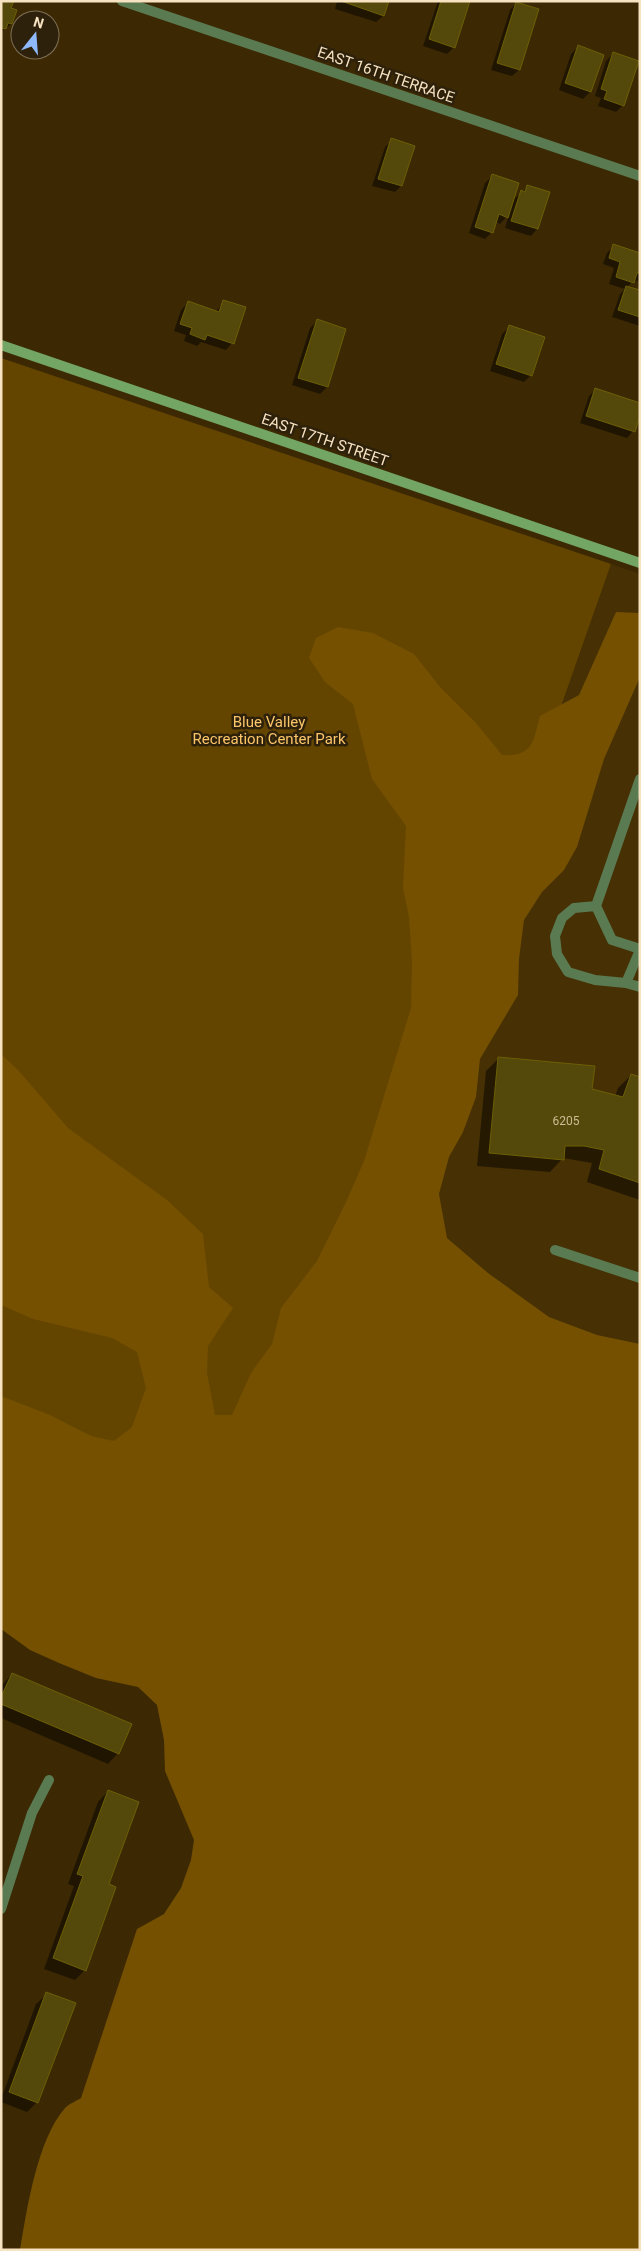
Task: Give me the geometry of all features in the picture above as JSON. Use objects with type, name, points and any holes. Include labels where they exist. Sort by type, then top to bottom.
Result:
[{"type":"street","name":"EAST 16TH TERRACE","points":[[122,1],[640,176]]},
{"type":"street","name":"EAST 17TH STREET","points":[[1,345],[640,563]]},
{"type":"street","points":[[626,983],[640,949],[612,940],[596,906],[640,779]]},
{"type":"street","points":[[596,906],[574,908],[562,918],[555,936],[557,954],[568,972],[595,980],[626,983],[640,987]]},
{"type":"street","points":[[555,1250],[640,1278]]},
{"type":"street","points":[[1,1909],[32,1813],[49,1780]]},
{"type":"shaded area","points":[[611,564],[640,574],[640,1531],[312,1417]]},
{"type":"shaded area","points":[[616,612],[640,613],[640,677],[604,759],[577,847],[564,870],[542,892],[524,920],[519,959],[518,995],[480,1059],[476,1097],[463,1132],[449,1157],[439,1194],[447,1238],[488,1273],[549,1317],[597,1335],[640,1344],[640,2250],[20,2250],[35,2176],[47,2138],[65,2108],[81,2098],[137,1929],[164,1914],[181,1888],[191,1860],[194,1840],[165,1771],[164,1740],[157,1705],[138,1687],[96,1678],[59,1663],[30,1650],[1,1629],[1,1396],[50,1415],[91,1436],[114,1441],[132,1427],[146,1388],[137,1352],[112,1338],[33,1319],[1,1305],[1,1054],[19,1071],[68,1128],[167,1200],[203,1234],[209,1287],[233,1308],[208,1346],[207,1373],[215,1415],[232,1415],[251,1373],[272,1344],[281,1308],[317,1261],[346,1202],[364,1161],[411,1008],[412,961],[409,917],[403,888],[406,826],[372,779],[353,704],[325,682],[309,658],[316,638],[338,627],[373,633],[414,654],[440,687],[476,723],[502,755],[512,755],[526,750],[530,746],[540,716],[579,695]]},
{"type":"green space","name":"Blue Valley Recreation Center Park","points":[[1,358],[611,564],[216,1690],[1,1545]]},
{"type":"building","points":[[1,1],[14,1],[11,8],[17,10],[10,10],[10,24],[8,23],[6,29],[1,28]]},
{"type":"building","points":[[341,1],[389,1],[384,16]]},
{"type":"building","points":[[441,1],[470,1],[455,48],[429,39]]},
{"type":"building","points":[[516,2],[539,9],[520,70],[497,63]]},
{"type":"building","points":[[578,45],[604,55],[591,92],[565,83]]},
{"type":"building","points":[[613,52],[639,61],[624,106],[604,99],[607,91],[601,89]]},
{"type":"building","points":[[391,138],[415,146],[402,186],[378,179]]},
{"type":"building","points":[[492,174],[519,183],[508,218],[499,214],[493,233],[475,227]]},
{"type":"building","points":[[527,185],[550,192],[538,229],[511,221],[521,190],[525,192]]},
{"type":"building","points":[[613,244],[640,253],[640,273],[637,273],[634,283],[616,277],[620,262],[609,258]]},
{"type":"building","points":[[626,286],[640,290],[640,317],[618,310]]},
{"type":"building","points":[[223,300],[246,307],[234,344],[207,335],[205,340],[190,334],[192,328],[180,324],[188,301],[219,312]]},
{"type":"building","points":[[317,319],[346,329],[328,387],[298,378]]},
{"type":"building","points":[[509,325],[545,337],[532,376],[496,364]]},
{"type":"building","points":[[595,388],[640,403],[640,416],[635,432],[586,416]]},
{"type":"building","points":[[498,1057],[595,1066],[592,1089],[623,1097],[631,1074],[640,1077],[640,1183],[599,1169],[604,1150],[584,1146],[565,1146],[564,1160],[489,1153]]},
{"type":"building","points":[[12,1673],[132,1724],[119,1754],[1,1704],[1,1697]]},
{"type":"building","points":[[108,1790],[139,1802],[109,1884],[116,1887],[86,1971],[53,1958],[83,1876],[77,1874]]},
{"type":"building","points":[[46,1992],[76,2003],[38,2103],[9,2092]]}]
